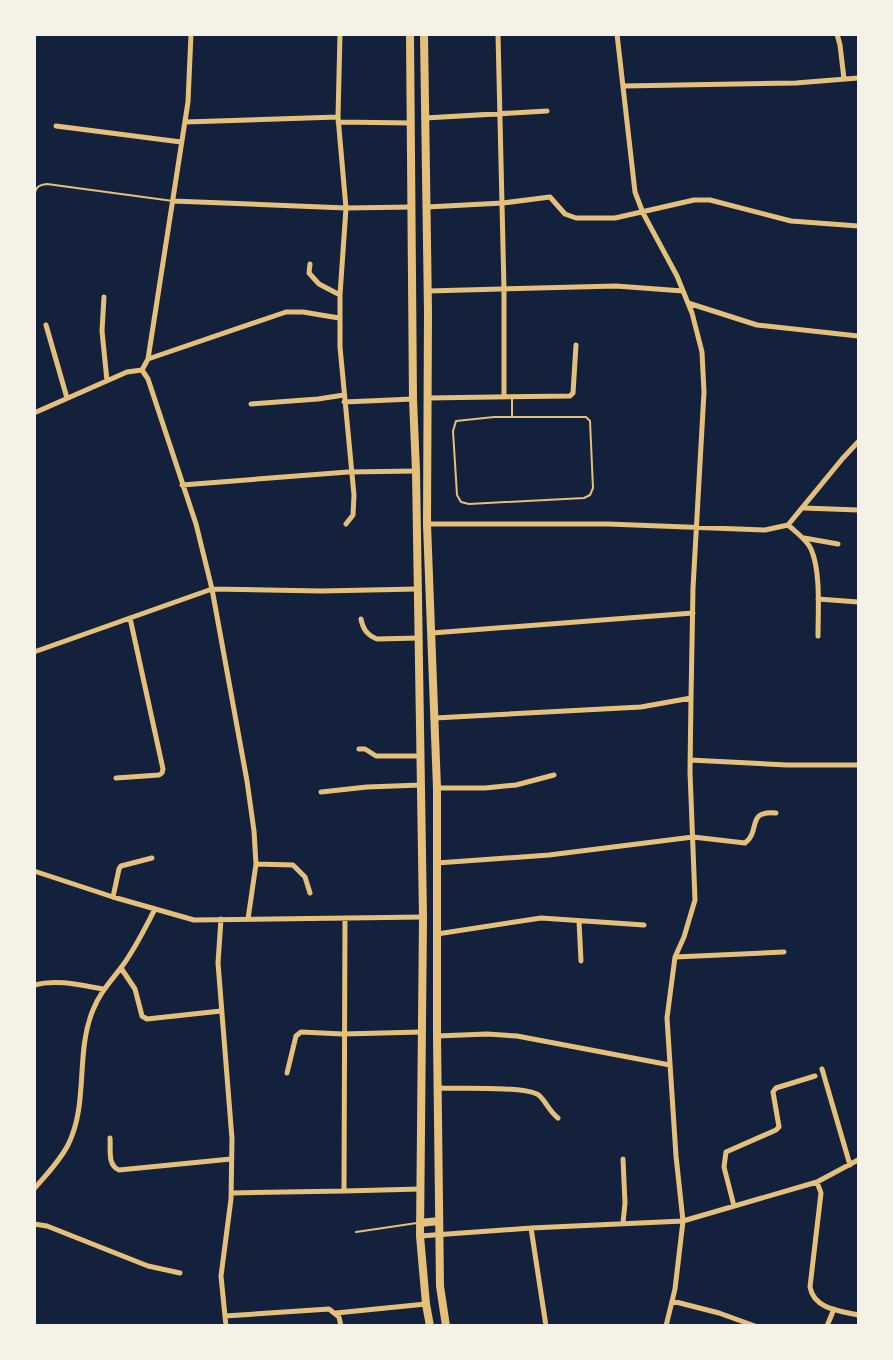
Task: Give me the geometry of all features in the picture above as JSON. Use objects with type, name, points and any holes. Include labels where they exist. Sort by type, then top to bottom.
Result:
[{"type":"highway","points":[[410,34],[413,399],[423,917],[420,1236],[430,1326]]},
{"type":"highway","points":[[424,34],[428,291],[427,524],[437,788],[439,1235],[440,1286],[446,1326]]},
{"type":"highway","points":[[420,1223],[439,1221]]},
{"type":"street","points":[[142,370],[148,359],[185,122],[191,34]]},
{"type":"street","points":[[340,34],[338,120],[346,208],[339,318],[344,402],[354,495],[353,515],[346,524]]},
{"type":"street","points":[[498,34],[503,202],[504,397]]},
{"type":"street","points":[[617,34],[632,177],[643,213],[688,303],[702,352],[704,392],[693,613],[690,760],[695,900],[684,937],[675,957],[667,1018],[676,1156],[683,1221],[672,1301],[666,1326]]},
{"type":"street","points":[[837,34],[844,79]]},
{"type":"street","points":[[623,86],[796,83],[858,78]]},
{"type":"street","points":[[425,118],[547,111]]},
{"type":"street","points":[[185,122],[338,120],[411,123]]},
{"type":"street","points":[[56,126],[181,142]]},
{"type":"street","points":[[427,207],[550,197],[565,214],[576,218],[615,218],[694,200],[710,200],[791,221],[858,226]]},
{"type":"street","points":[[173,201],[346,208],[412,207]]},
{"type":"street","points":[[310,264],[309,273],[313,280],[340,295]]},
{"type":"street","points":[[428,291],[616,286],[683,291]]},
{"type":"street","points":[[104,297],[102,331],[107,381]]},
{"type":"street","points":[[688,303],[757,325],[858,336]]},
{"type":"street","points":[[148,359],[286,312],[303,312],[339,318]]},
{"type":"street","points":[[46,326],[68,398]]},
{"type":"street","points":[[428,398],[572,395],[576,345]]},
{"type":"street","points":[[34,413],[127,372],[142,370]]},
{"type":"street","points":[[142,370],[148,379],[196,524],[212,589],[247,781],[256,864],[248,919]]},
{"type":"street","points":[[251,404],[344,395]]},
{"type":"street","points":[[344,402],[413,399]]},
{"type":"street","points":[[427,524],[608,524],[765,530],[788,525],[858,442]]},
{"type":"street","points":[[182,485],[351,472],[416,471]]},
{"type":"street","points":[[804,508],[858,510]]},
{"type":"street","points":[[788,525],[803,538],[811,549],[818,585],[818,636]]},
{"type":"street","points":[[803,538],[838,544]]},
{"type":"street","points":[[34,652],[212,589],[321,591],[418,589]]},
{"type":"street","points":[[818,599],[858,602]]},
{"type":"street","points":[[432,633],[693,613]]},
{"type":"street","points":[[116,778],[159,776],[163,769],[130,618]]},
{"type":"street","points":[[361,619],[363,629],[377,639],[419,638]]},
{"type":"street","points":[[435,718],[641,707],[692,698]]},
{"type":"street","points":[[359,749],[365,749],[376,756],[421,756]]},
{"type":"street","points":[[690,760],[786,765],[858,765]]},
{"type":"street","points":[[437,788],[516,785],[554,775]]},
{"type":"street","points":[[321,792],[421,785]]},
{"type":"street","points":[[437,863],[549,855],[693,837],[745,843],[751,838],[755,821],[759,815],[766,812],[776,813]]},
{"type":"street","points":[[113,897],[121,866],[152,858]]},
{"type":"street","points":[[256,864],[293,865],[305,877],[310,893]]},
{"type":"street","points":[[34,871],[194,920],[423,917]]},
{"type":"street","points":[[34,1189],[59,1160],[69,1143],[80,1103],[86,1029],[93,1010],[103,988],[121,968],[155,909]]},
{"type":"street","points":[[344,1191],[345,918]]},
{"type":"street","points":[[437,934],[530,919],[644,925]]},
{"type":"street","points":[[221,920],[218,963],[232,1138],[231,1193],[221,1276],[226,1326]]},
{"type":"street","points":[[579,921],[581,961]]},
{"type":"street","points":[[675,957],[784,952]]},
{"type":"street","points":[[121,968],[135,989],[142,1016],[147,1019],[221,1011]]},
{"type":"street","points":[[34,985],[58,981],[103,988]]},
{"type":"street","points":[[287,1073],[298,1034],[305,1032],[343,1034],[422,1032]]},
{"type":"street","points":[[437,1036],[487,1034],[517,1036],[670,1065]]},
{"type":"street","points":[[822,1069],[850,1165]]},
{"type":"street","points":[[734,1206],[724,1167],[726,1152],[779,1127],[773,1092],[776,1088],[815,1076]]},
{"type":"street","points":[[438,1088],[515,1090],[536,1093],[543,1099],[551,1113],[558,1118]]},
{"type":"street","points":[[110,1138],[111,1164],[119,1170],[231,1159]]},
{"type":"street","points":[[623,1160],[624,1223]]},
{"type":"street","points":[[420,1236],[683,1221],[817,1182],[858,1161]]},
{"type":"street","points":[[817,1182],[821,1192],[810,1287],[814,1299],[834,1309],[858,1315]]},
{"type":"street","points":[[231,1193],[420,1189]]},
{"type":"street","points":[[34,1224],[47,1226],[148,1266],[180,1273]]},
{"type":"street","points":[[531,1228],[546,1326]]},
{"type":"street","points":[[672,1301],[719,1313],[755,1326]]},
{"type":"street","points":[[336,1313],[426,1304]]},
{"type":"street","points":[[225,1316],[329,1309],[339,1317],[341,1326]]},
{"type":"street","points":[[827,1326],[834,1309]]},
{"type":"lane","points":[[34,196],[36,188],[46,184],[173,201]]},
{"type":"lane","points":[[512,396],[512,417]]},
{"type":"lane","points":[[512,417],[586,417],[590,421],[593,488],[590,495],[584,498],[469,504],[461,502],[457,495],[453,431],[456,421],[512,417]]},
{"type":"lane","points":[[356,1232],[420,1223]]}]
